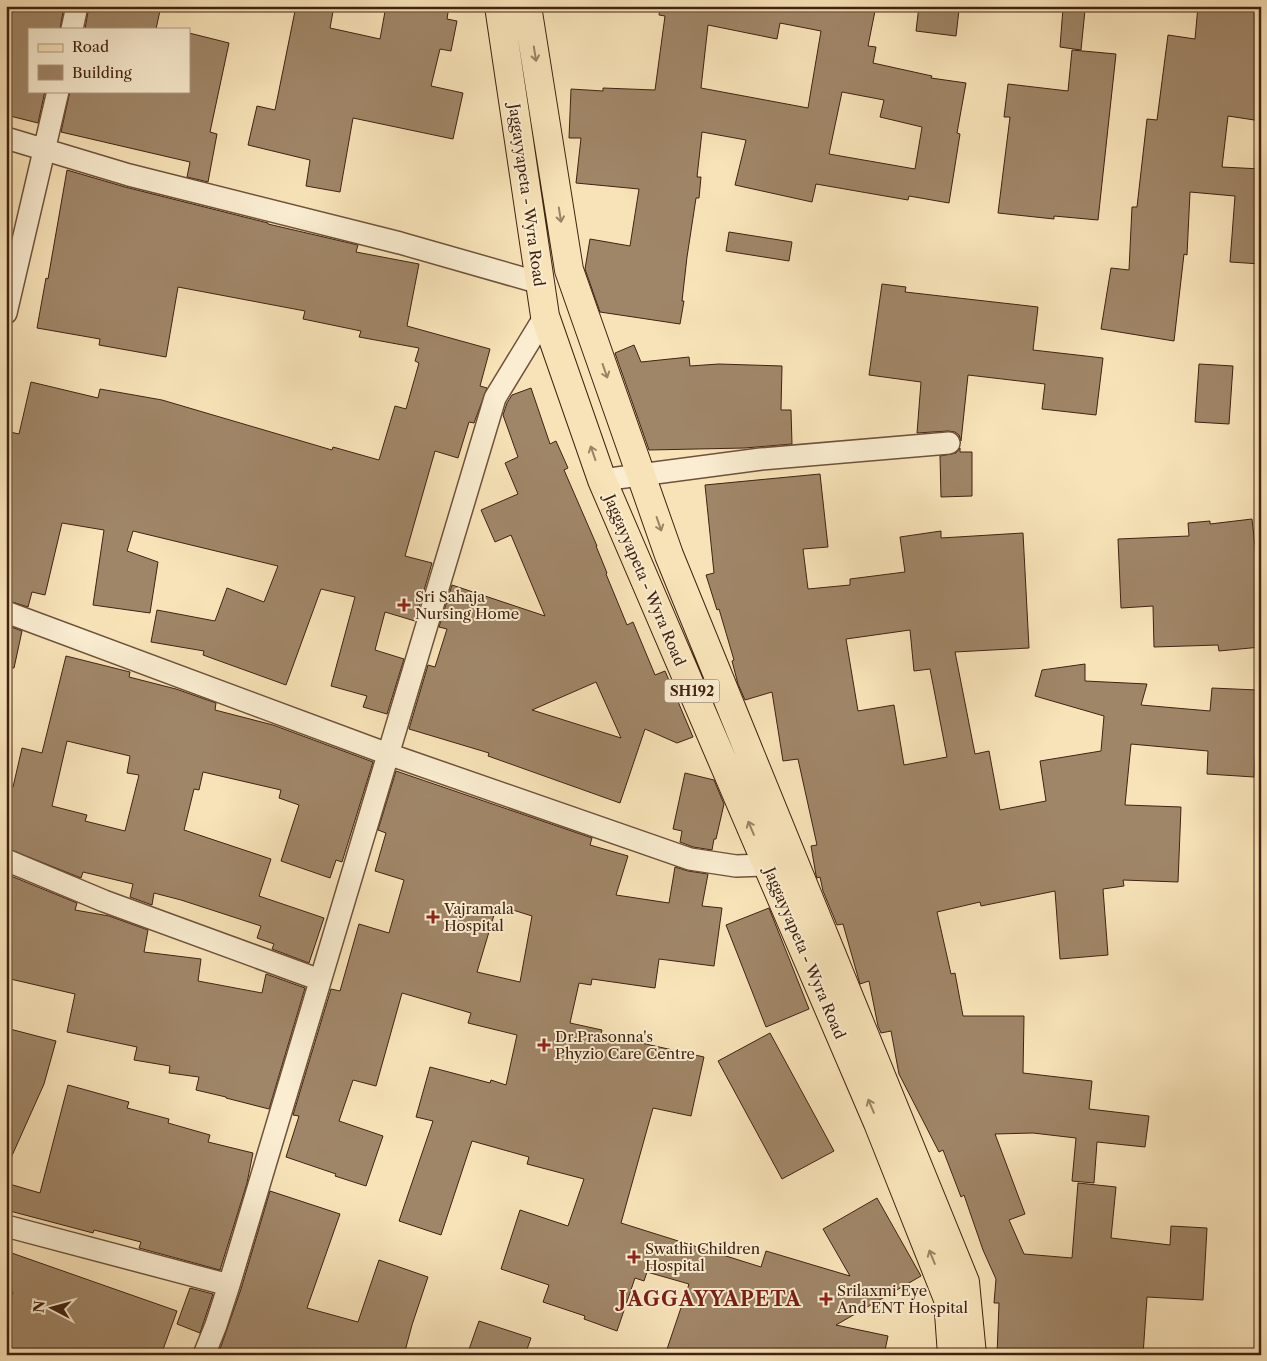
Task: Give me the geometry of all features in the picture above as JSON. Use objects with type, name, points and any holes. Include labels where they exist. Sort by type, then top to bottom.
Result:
[{"type":"main road","name":"Jaggayyapeta - Wyra Road","points":[[499,6],[545,316],[602,480],[878,1122],[948,1298],[952,1355]]},
{"type":"main road","name":"SH192","points":[[527,6],[569,270],[670,555],[965,1282],[972,1355]]},
{"type":"street","points":[[72,28],[77,6]]},
{"type":"street","points":[[6,313],[58,92]]},
{"type":"street","points":[[6,138],[129,175],[400,243],[540,283]]},
{"type":"street","points":[[204,1355],[229,1285],[495,398],[545,316]]},
{"type":"street","points":[[602,480],[761,459],[949,443]]},
{"type":"street","points":[[6,612],[388,754],[690,859],[736,866],[767,865]]},
{"type":"street","points":[[6,860],[104,901],[320,980]]},
{"type":"street","points":[[6,1226],[229,1285]]},
{"type":"building","points":[[6,6],[64,6],[60,28],[28,28],[28,92],[45,92],[38,123],[6,115]]},
{"type":"building","points":[[89,6],[161,6],[156,28],[85,28]]},
{"type":"building","points":[[296,6],[334,6],[330,28],[380,39],[386,6],[449,6],[447,19],[457,21],[451,51],[440,49],[431,86],[463,93],[453,139],[353,118],[340,192],[306,186],[310,160],[248,145],[257,106],[275,110]]},
{"type":"building","points":[[660,6],[876,6],[868,46],[876,47],[873,63],[932,76],[931,78],[966,83],[957,133],[960,134],[949,203],[909,196],[908,200],[816,184],[812,202],[735,185],[746,140],[702,132],[697,177],[701,177],[699,198],[696,198],[687,257],[682,301],[684,301],[680,324],[600,312],[585,269],[590,239],[630,246],[639,189],[576,183],[581,138],[569,138],[571,89],[603,91],[603,88],[655,90],[665,16],[659,15]],"holes":[[[780,23],[821,31],[808,108],[701,88],[708,25],[777,39]],[[842,92],[884,100],[880,117],[922,127],[915,169],[829,154]]]},
{"type":"building","points":[[919,6],[959,10],[956,36],[916,31]]},
{"type":"building","points":[[1198,6],[1261,6],[1261,121],[1228,116],[1222,167],[1261,169],[1261,264],[1230,262],[1235,196],[1190,192],[1187,255],[1184,254],[1174,341],[1101,329],[1111,268],[1129,270],[1132,207],[1137,207],[1147,119],[1157,120],[1168,35],[1195,39]]},
{"type":"building","points":[[1063,8],[1085,10],[1081,50],[1060,47]]},
{"type":"building","points":[[190,33],[229,43],[210,132],[217,134],[208,182],[187,177],[190,162],[61,132],[70,92],[190,92]]},
{"type":"building","points":[[1072,50],[1116,54],[1098,220],[1054,216],[1054,219],[998,213],[1010,117],[1004,117],[1008,84],[1068,91]]},
{"type":"building","points":[[67,170],[268,224],[358,245],[356,252],[419,264],[407,326],[490,349],[480,386],[487,388],[474,423],[469,422],[458,458],[435,451],[405,556],[432,563],[415,621],[385,612],[375,650],[404,659],[387,714],[363,707],[367,696],[331,686],[355,597],[321,589],[286,685],[203,655],[204,651],[151,642],[157,610],[215,621],[227,588],[264,602],[278,566],[133,531],[127,551],[158,562],[150,613],[93,605],[104,530],[62,523],[45,595],[32,592],[28,607],[6,600],[6,446],[10,432],[19,434],[31,382],[98,398],[100,389],[162,400],[332,450],[333,447],[379,460],[395,406],[406,409],[419,363],[415,361],[419,348],[359,337],[361,331],[303,319],[305,311],[178,287],[166,357],[99,345],[100,339],[37,328],[46,278],[48,279]]},
{"type":"building","points":[[729,232],[792,242],[789,261],[726,251]]},
{"type":"building","points":[[882,284],[906,287],[905,292],[1038,307],[1033,350],[1103,358],[1096,415],[1042,409],[1045,384],[968,375],[961,441],[959,435],[955,432],[917,433],[921,382],[869,375]]},
{"type":"building","points":[[634,345],[641,362],[689,357],[690,366],[719,364],[782,366],[781,410],[791,410],[792,444],[745,448],[649,450],[615,353]]},
{"type":"building","points":[[1199,364],[1233,366],[1229,424],[1195,422]]},
{"type":"building","points":[[531,388],[550,444],[556,441],[568,468],[564,470],[597,546],[606,574],[627,625],[633,622],[655,675],[665,671],[693,737],[677,743],[645,729],[620,803],[488,756],[489,753],[409,729],[428,665],[435,667],[447,629],[439,627],[452,585],[545,616],[511,535],[495,542],[481,510],[518,494],[505,463],[518,457],[503,415],[512,395]],"holes":[[[596,682],[621,738],[532,710]]]},
{"type":"building","points":[[960,448],[960,452],[972,452],[972,496],[941,497],[940,456],[956,453]]},
{"type":"building","points":[[820,474],[828,547],[803,549],[808,589],[850,585],[850,579],[905,572],[900,537],[941,531],[941,538],[1023,533],[1029,648],[955,652],[975,754],[989,751],[1000,810],[1046,801],[1040,761],[1101,751],[1104,716],[1035,696],[1042,670],[1085,664],[1085,681],[1147,684],[1141,705],[1210,711],[1212,688],[1257,690],[1254,777],[1207,774],[1208,751],[1131,744],[1125,805],[1181,807],[1178,882],[1123,880],[1124,886],[1103,889],[1108,955],[1060,959],[1055,891],[981,906],[980,902],[937,912],[951,974],[955,973],[963,1016],[1024,1016],[1023,1073],[1092,1081],[1089,1109],[1149,1116],[1145,1147],[1097,1142],[1094,1183],[1072,1181],[1076,1138],[1033,1133],[995,1134],[1025,1214],[1009,1220],[1024,1254],[1072,1258],[1078,1183],[1116,1187],[1111,1238],[1170,1245],[1171,1226],[1207,1228],[1203,1300],[1147,1297],[1143,1355],[997,1355],[999,1303],[994,1303],[996,1279],[983,1250],[964,1195],[961,1197],[943,1150],[939,1152],[899,1074],[891,1031],[881,1033],[878,1026],[869,981],[860,984],[843,924],[837,925],[823,891],[820,877],[817,878],[811,846],[817,845],[798,759],[783,761],[772,692],[745,700],[738,684],[732,661],[734,660],[719,609],[717,610],[706,575],[714,573],[705,485]],"holes":[[[910,630],[914,671],[930,669],[947,757],[904,765],[894,705],[858,711],[846,639]]]},
{"type":"building","points":[[1252,519],[1261,603],[1261,647],[1219,651],[1218,645],[1154,647],[1153,606],[1121,608],[1118,539],[1189,536],[1188,523],[1210,521],[1210,524]]},
{"type":"building","points":[[6,625],[22,631],[14,668],[6,667]]},
{"type":"building","points":[[66,656],[130,672],[129,677],[176,689],[216,703],[215,710],[273,725],[373,762],[342,862],[336,860],[330,878],[281,861],[299,805],[279,798],[281,790],[203,772],[199,790],[194,789],[184,830],[271,859],[259,896],[324,918],[309,963],[272,949],[274,944],[257,938],[261,926],[154,893],[152,905],[130,897],[133,884],[83,872],[81,878],[6,848],[6,785],[13,787],[22,748],[42,753]],"holes":[[[67,741],[130,756],[127,773],[139,775],[125,831],[85,821],[87,815],[52,806]]]},
{"type":"building","points":[[396,771],[592,838],[590,845],[628,856],[616,895],[669,903],[675,867],[708,874],[702,906],[722,908],[714,966],[659,959],[655,988],[592,979],[591,985],[579,983],[570,1023],[602,1030],[601,1034],[704,1057],[691,1116],[653,1108],[621,1223],[761,1267],[766,1251],[850,1276],[823,1229],[877,1198],[921,1276],[836,1325],[888,1336],[884,1355],[665,1355],[689,1284],[647,1272],[644,1281],[635,1278],[617,1331],[584,1319],[585,1316],[543,1302],[549,1285],[501,1269],[520,1210],[568,1226],[584,1179],[527,1164],[529,1157],[472,1141],[441,1235],[399,1221],[433,1121],[416,1117],[430,1067],[490,1083],[491,1080],[506,1085],[517,1035],[468,1023],[471,1013],[402,993],[376,1086],[353,1080],[339,1121],[383,1136],[366,1186],[286,1157],[299,1116],[293,1115],[331,989],[340,991],[359,924],[389,933],[404,880],[375,871],[386,833],[378,830]],"holes":[[[497,905],[532,916],[520,982],[477,972]]]},
{"type":"building","points":[[685,773],[714,780],[724,804],[712,850],[693,847],[680,842],[682,831],[673,829]]},
{"type":"building","points":[[6,874],[77,903],[75,910],[109,916],[148,930],[144,952],[201,959],[198,981],[262,993],[266,974],[305,988],[269,1109],[196,1090],[199,1077],[169,1073],[170,1066],[134,1060],[137,1047],[67,1032],[75,994],[6,978]]},
{"type":"building","points":[[769,908],[809,1009],[766,1027],[726,925]]},
{"type":"building","points":[[6,1028],[56,1041],[44,1084],[6,1169]]},
{"type":"building","points":[[770,1033],[834,1151],[782,1179],[718,1061]]},
{"type":"building","points":[[68,1085],[129,1102],[127,1108],[169,1119],[168,1123],[210,1135],[208,1142],[253,1153],[247,1183],[220,1270],[139,1248],[141,1242],[94,1230],[93,1233],[6,1210],[6,1183],[40,1193]]},
{"type":"building","points":[[270,1191],[340,1214],[307,1308],[358,1322],[379,1260],[428,1277],[404,1355],[218,1355],[241,1289]]},
{"type":"building","points":[[6,1251],[177,1311],[161,1355],[6,1355],[6,1316],[13,1292],[6,1291]]},
{"type":"building","points":[[190,1288],[213,1294],[200,1333],[177,1324]]},
{"type":"building","points":[[479,1321],[531,1338],[525,1355],[467,1355]]},
{"type":"place","name":"Sri Sahaja Nursing Home","points":[[404,605]]},
{"type":"place","name":"Vajramala Hospital","points":[[433,917]]},
{"type":"place","name":"Dr.Prasonna's Phyzio Care Centre","points":[[544,1045]]},
{"type":"place","name":"Swathi Children Hospital","points":[[634,1257]]},
{"type":"place","name":"Srilaxmi Eye And ENT Hospital","points":[[826,1299]]},
{"type":"district","name":"JAGGAYYAPETA","points":[[710,1299]]}]
